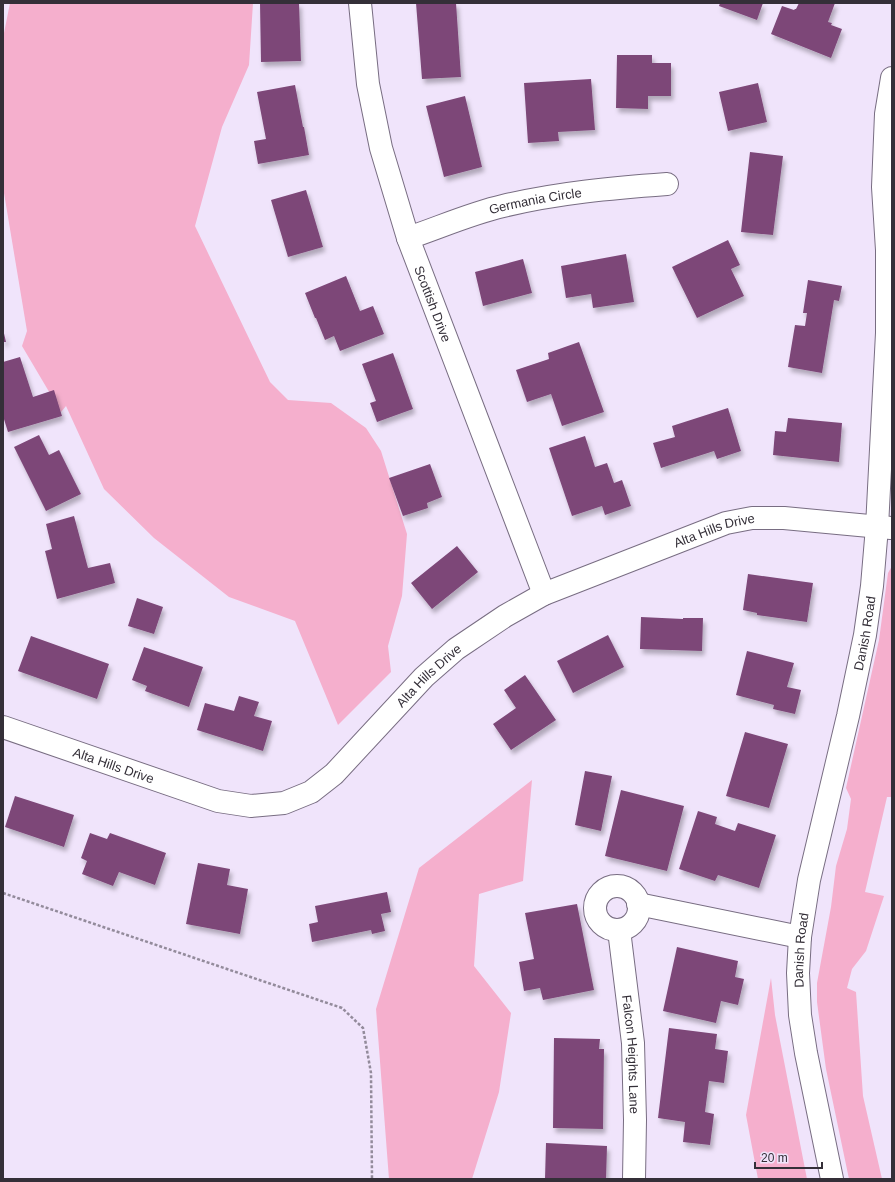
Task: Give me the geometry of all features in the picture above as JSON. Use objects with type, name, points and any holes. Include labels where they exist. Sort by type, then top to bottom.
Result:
[{"type":"street","name":"Scottish Drive","points":[[360,3],[368,84],[380,148],[408,238],[544,594]]},
{"type":"street","name":"Danish Road","points":[[832,1179],[806,1053],[800,1015],[798,974],[800,937],[809,880],[848,716],[865,634],[872,586],[885,528],[887,250],[883,187],[886,114],[892,78]]},
{"type":"street","name":"Germania Circle","points":[[408,238],[502,206],[542,197],[667,184]]},
{"type":"street","name":"Alta Hills Drive","points":[[3,727],[218,801],[251,806],[284,802],[311,792],[334,774],[424,678],[456,649],[505,616],[544,594],[726,523],[752,518],[784,518],[885,528]]},
{"type":"street","points":[[617,887],[624,888],[635,897],[638,904],[636,918],[632,924],[619,930],[612,930],[600,922],[596,916],[595,909],[599,896],[604,891],[617,887]]},
{"type":"street","points":[[638,904],[800,937]]},
{"type":"street","name":"Falcon Heights Lane","points":[[619,930],[633,1044],[635,1120],[634,1179]]},
{"type":"path","points":[[3,894],[342,1008],[363,1028],[371,1073],[372,1179]]},
{"type":"shaded area","points":[[10,3],[253,3],[249,65],[222,127],[195,226],[270,382],[288,400],[331,403],[366,428],[381,451],[407,534],[402,596],[388,646],[391,672],[338,725],[295,621],[229,597],[154,538],[104,489],[66,406],[61,412],[22,346],[27,331],[3,187],[3,38]]},
{"type":"shaded area","points":[[892,566],[892,797],[887,797],[865,892],[884,896],[866,951],[852,969],[847,988],[856,992],[863,1096],[882,1179],[849,1179],[826,1069],[817,1002],[817,983],[831,907],[836,866],[847,829],[851,799],[846,788],[879,640],[888,573]]},
{"type":"shaded area","points":[[532,780],[523,881],[479,894],[474,966],[511,1013],[499,1092],[472,1179],[389,1179],[376,1009],[419,868]]},
{"type":"shaded area","points":[[771,978],[775,1015],[807,1179],[758,1179],[746,1115]]},
{"type":"building","points":[[260,3],[299,3],[301,61],[261,62]]},
{"type":"building","points":[[416,3],[456,3],[461,77],[422,79]]},
{"type":"building","points":[[720,3],[763,3],[757,20],[719,6]]},
{"type":"building","points":[[799,3],[835,3],[828,22],[832,23],[831,25],[842,29],[831,58],[771,34],[782,6],[794,10]]},
{"type":"building","points":[[617,55],[652,55],[652,63],[671,63],[671,96],[648,96],[648,109],[616,108]]},
{"type":"building","points":[[591,79],[595,130],[558,132],[559,141],[528,143],[524,83]]},
{"type":"building","points":[[758,83],[767,122],[728,131],[719,92]]},
{"type":"building","points":[[295,85],[309,155],[258,164],[254,141],[266,139],[257,92]]},
{"type":"building","points":[[465,96],[482,167],[444,177],[426,106]]},
{"type":"building","points":[[750,152],[783,156],[773,235],[741,232]]},
{"type":"building","points":[[306,190],[323,247],[288,257],[271,200]]},
{"type":"building","points":[[728,240],[740,265],[731,269],[744,296],[697,318],[672,267]]},
{"type":"building","points":[[626,254],[634,302],[593,308],[591,294],[566,298],[561,266]]},
{"type":"building","points":[[523,259],[532,293],[483,306],[475,272]]},
{"type":"building","points":[[346,276],[360,311],[373,306],[384,334],[340,351],[334,336],[325,340],[305,293]]},
{"type":"building","points":[[808,280],[842,286],[839,301],[834,300],[822,373],[788,367],[795,325],[805,326],[807,313],[803,313]]},
{"type":"building","points":[[3,329],[6,342],[3,342]]},
{"type":"building","points":[[579,342],[604,412],[562,426],[551,394],[527,402],[516,370],[549,359],[548,353]]},
{"type":"building","points":[[393,353],[413,409],[377,422],[370,403],[376,401],[362,364]]},
{"type":"building","points":[[20,357],[33,397],[54,390],[62,416],[8,432],[3,416],[3,362]]},
{"type":"building","points":[[728,408],[741,451],[717,459],[714,451],[661,468],[653,443],[675,437],[672,426]]},
{"type":"building","points":[[788,418],[842,423],[839,462],[773,455],[775,431],[786,432]]},
{"type":"building","points":[[39,435],[49,455],[59,450],[81,494],[46,511],[14,447]]},
{"type":"building","points":[[585,436],[595,467],[607,463],[614,483],[622,480],[631,506],[605,515],[602,506],[572,516],[549,448]]},
{"type":"building","points":[[430,464],[442,497],[427,503],[428,508],[403,516],[389,478]]},
{"type":"building","points":[[74,516],[88,568],[110,563],[115,583],[57,599],[45,551],[52,549],[46,524]]},
{"type":"building","points":[[457,546],[478,572],[432,609],[411,583]]},
{"type":"building","points":[[748,574],[813,583],[807,622],[757,615],[757,613],[743,610]]},
{"type":"building","points":[[137,598],[163,607],[154,634],[128,626]]},
{"type":"building","points":[[641,617],[683,619],[703,618],[702,651],[640,649]]},
{"type":"building","points":[[608,635],[624,667],[573,693],[557,661]]},
{"type":"building","points":[[31,636],[109,664],[97,699],[18,671]]},
{"type":"building","points":[[144,647],[203,667],[189,707],[145,691],[147,686],[132,680]]},
{"type":"building","points":[[747,651],[794,663],[787,687],[801,690],[795,714],[773,709],[774,705],[736,695]]},
{"type":"building","points":[[525,675],[556,720],[511,750],[493,724],[516,708],[504,690]]},
{"type":"building","points":[[239,696],[259,702],[254,716],[272,721],[263,751],[197,730],[205,703],[234,711]]},
{"type":"building","points":[[745,732],[788,744],[769,808],[726,796]]},
{"type":"building","points":[[585,771],[612,776],[601,831],[575,825]]},
{"type":"building","points":[[621,790],[684,806],[667,871],[605,856]]},
{"type":"building","points":[[15,796],[74,815],[64,847],[5,827]]},
{"type":"building","points":[[698,811],[717,817],[715,824],[735,831],[738,823],[776,835],[759,888],[718,875],[715,881],[679,869]]},
{"type":"building","points":[[90,833],[107,839],[110,833],[166,853],[155,885],[119,872],[113,886],[82,874],[87,861],[81,858]]},
{"type":"building","points":[[198,863],[230,869],[227,885],[248,889],[240,934],[186,924]]},
{"type":"building","points":[[387,892],[391,912],[381,914],[385,931],[372,934],[371,930],[312,942],[309,924],[318,922],[315,906]]},
{"type":"building","points":[[577,904],[594,990],[543,1000],[540,988],[524,991],[519,962],[534,959],[525,913]]},
{"type":"building","points":[[677,947],[738,961],[735,977],[744,979],[738,1005],[721,1001],[716,1023],[663,1011]]},
{"type":"building","points":[[669,1028],[717,1034],[715,1049],[728,1051],[724,1083],[709,1081],[705,1112],[714,1114],[710,1145],[683,1142],[685,1122],[658,1118]]},
{"type":"building","points":[[554,1038],[600,1039],[599,1049],[604,1049],[603,1129],[553,1128]]},
{"type":"building","points":[[546,1143],[607,1146],[606,1179],[545,1179]]}]
